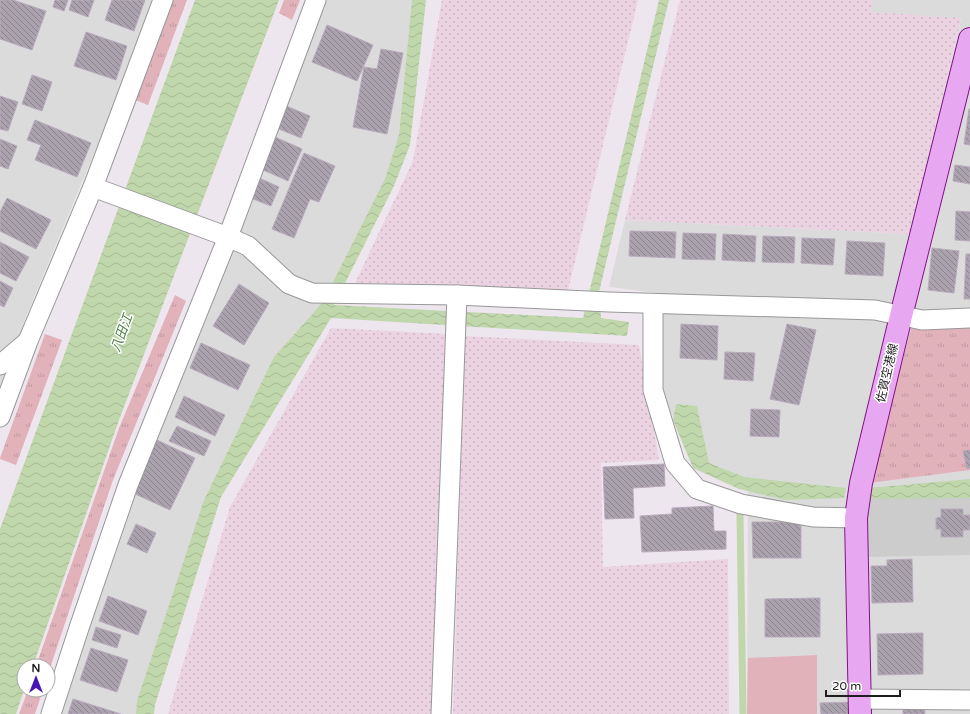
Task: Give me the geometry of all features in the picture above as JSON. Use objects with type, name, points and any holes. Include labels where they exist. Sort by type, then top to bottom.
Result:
[{"type":"main road","name":"佐賀空港線","points":[[859,706],[856,518],[861,483],[970,39]]},
{"type":"street","points":[[0,417],[28,341],[93,187],[163,0]]},
{"type":"street","points":[[51,714],[128,486],[228,237],[316,0]]},
{"type":"street","points":[[93,187],[228,237],[248,246],[289,284],[312,293],[457,295],[653,304],[875,310],[922,320],[970,318]]},
{"type":"street","points":[[441,714],[457,295]]},
{"type":"street","points":[[653,304],[653,390],[675,462],[697,489],[741,504],[813,517],[856,518]]},
{"type":"street","points":[[0,365],[28,341]]},
{"type":"street","points":[[859,706],[970,700]]},
{"type":"shaded area","points":[[0,0],[154,0],[141,40],[26,317],[0,393]]},
{"type":"shaded area","points":[[321,0],[417,0],[398,161],[320,324],[211,502],[147,714],[58,714],[132,478]]},
{"type":"shaded area","points":[[442,0],[638,0],[568,290],[355,283],[413,161]]},
{"type":"shaded area","points":[[680,0],[872,0],[870,12],[961,18],[910,234],[625,220]]},
{"type":"shaded area","points":[[872,0],[970,0],[970,714],[747,714],[748,487],[697,464],[660,391],[658,293],[609,287],[625,220],[910,234],[961,19],[870,12]]},
{"type":"shaded area","points":[[331,328],[447,334],[432,714],[168,714],[230,507]]},
{"type":"shaded area","points":[[465,336],[639,345],[659,460],[601,463],[603,567],[728,559],[729,714],[453,714]]},
{"type":"shaded area","points":[[970,493],[970,555],[864,557],[866,499]]},
{"type":"green space","points":[[173,0],[187,0],[148,105],[135,100]]},
{"type":"green space","points":[[284,0],[300,0],[292,20],[279,13]]},
{"type":"green space","points":[[175,295],[186,301],[113,480],[53,658],[39,658],[119,428]]},
{"type":"green space","points":[[970,327],[970,470],[869,483],[911,329]]},
{"type":"green space","points":[[45,334],[62,340],[16,465],[0,458]]},
{"type":"green space","points":[[817,655],[817,714],[747,714],[748,658]]},
{"type":"green space","points":[[25,698],[40,698],[35,714],[19,714]]},
{"type":"water","name":"八田江","points":[[195,0],[279,0],[119,420],[36,658],[16,658],[16,698],[21,698],[16,714],[0,714],[0,529]]},
{"type":"water","points":[[412,0],[426,0],[410,145],[394,186],[334,305],[583,318],[659,0],[669,0],[599,292],[601,318],[629,322],[627,336],[331,318],[221,497],[155,705],[154,714],[136,714],[137,701],[204,500],[274,357],[323,302],[385,179],[399,135]]},
{"type":"water","points":[[676,404],[697,406],[709,463],[744,477],[846,488],[844,498],[786,500],[739,489],[693,468],[673,420]]},
{"type":"water","points":[[970,479],[970,498],[868,499],[869,488]]},
{"type":"building","points":[[0,0],[13,0],[46,11],[32,50],[0,39]]},
{"type":"building","points":[[55,0],[68,0],[64,11],[53,7]]},
{"type":"building","points":[[72,0],[94,0],[88,17],[69,10]]},
{"type":"building","points":[[112,0],[145,0],[134,31],[105,20]]},
{"type":"building","points":[[327,25],[373,45],[357,81],[312,62]]},
{"type":"building","points":[[86,32],[127,46],[116,80],[74,66]]},
{"type":"building","points":[[381,49],[403,53],[387,134],[353,127],[364,67],[377,69]]},
{"type":"building","points":[[32,75],[52,82],[42,111],[22,104]]},
{"type":"building","points":[[0,96],[18,102],[8,131],[0,129]]},
{"type":"building","points":[[284,105],[310,116],[301,138],[274,127]]},
{"type":"building","points":[[970,109],[970,145],[964,144]]},
{"type":"building","points":[[35,120],[91,143],[77,177],[35,160],[41,145],[27,140]]},
{"type":"building","points":[[275,137],[302,149],[288,181],[261,169]]},
{"type":"building","points":[[0,139],[17,146],[8,169],[0,166]]},
{"type":"building","points":[[304,153],[335,166],[319,202],[310,199],[294,238],[272,229]]},
{"type":"building","points":[[955,165],[970,167],[970,184],[953,181]]},
{"type":"building","points":[[257,177],[279,187],[271,206],[248,197]]},
{"type":"building","points":[[7,198],[51,220],[36,249],[0,231],[0,212]]},
{"type":"building","points":[[956,211],[970,212],[970,241],[955,240]]},
{"type":"building","points":[[630,231],[676,232],[675,258],[629,256]]},
{"type":"building","points":[[683,233],[716,234],[715,260],[682,259]]},
{"type":"building","points":[[723,234],[756,236],[755,262],[722,260]]},
{"type":"building","points":[[763,236],[795,237],[794,263],[762,262]]},
{"type":"building","points":[[802,238],[835,239],[833,265],[801,263]]},
{"type":"building","points":[[847,241],[885,243],[883,276],[845,274]]},
{"type":"building","points":[[0,242],[29,257],[16,281],[0,273]]},
{"type":"building","points":[[932,248],[959,251],[954,293],[928,290]]},
{"type":"building","points":[[966,254],[970,254],[970,299],[964,299]]},
{"type":"building","points":[[0,281],[13,288],[4,307],[0,305]]},
{"type":"building","points":[[239,284],[269,303],[244,345],[213,326]]},
{"type":"building","points":[[681,324],[718,326],[717,360],[680,358]]},
{"type":"building","points":[[787,324],[816,330],[799,405],[770,399]]},
{"type":"building","points":[[201,343],[250,365],[238,390],[190,368]]},
{"type":"building","points":[[725,352],[755,353],[753,381],[724,379]]},
{"type":"building","points":[[184,396],[225,415],[215,436],[175,417]]},
{"type":"building","points":[[751,409],[780,410],[779,437],[750,436]]},
{"type":"building","points":[[177,426],[211,441],[204,456],[169,441]]},
{"type":"building","points":[[157,440],[195,458],[170,510],[133,493]]},
{"type":"building","points":[[970,450],[970,468],[967,469],[963,451]]},
{"type":"building","points":[[664,464],[665,486],[633,488],[634,518],[605,519],[603,467]]},
{"type":"building","points":[[713,506],[714,531],[726,531],[726,549],[642,552],[640,516],[672,514],[672,508]]},
{"type":"building","points":[[941,509],[963,509],[963,515],[970,515],[970,530],[963,530],[963,537],[941,537],[941,529],[936,529],[936,518],[941,517]]},
{"type":"building","points":[[752,522],[801,522],[801,558],[753,558]]},
{"type":"building","points":[[136,524],[156,533],[147,553],[127,544]]},
{"type":"building","points":[[912,559],[913,602],[872,603],[871,566],[887,566],[887,560]]},
{"type":"building","points":[[108,596],[147,611],[138,635],[99,621]]},
{"type":"building","points":[[820,598],[820,637],[765,637],[765,599]]},
{"type":"building","points":[[96,627],[121,635],[117,648],[92,640]]},
{"type":"building","points":[[923,633],[923,674],[878,675],[877,634]]},
{"type":"building","points":[[91,648],[128,660],[117,692],[80,680]]},
{"type":"building","points":[[73,699],[121,714],[68,714]]},
{"type":"building","points":[[853,702],[853,714],[821,714],[820,703]]},
{"type":"building","points":[[903,704],[924,704],[925,714],[903,714]]},
{"type":"waterway","points":[[740,515],[743,714]]}]
